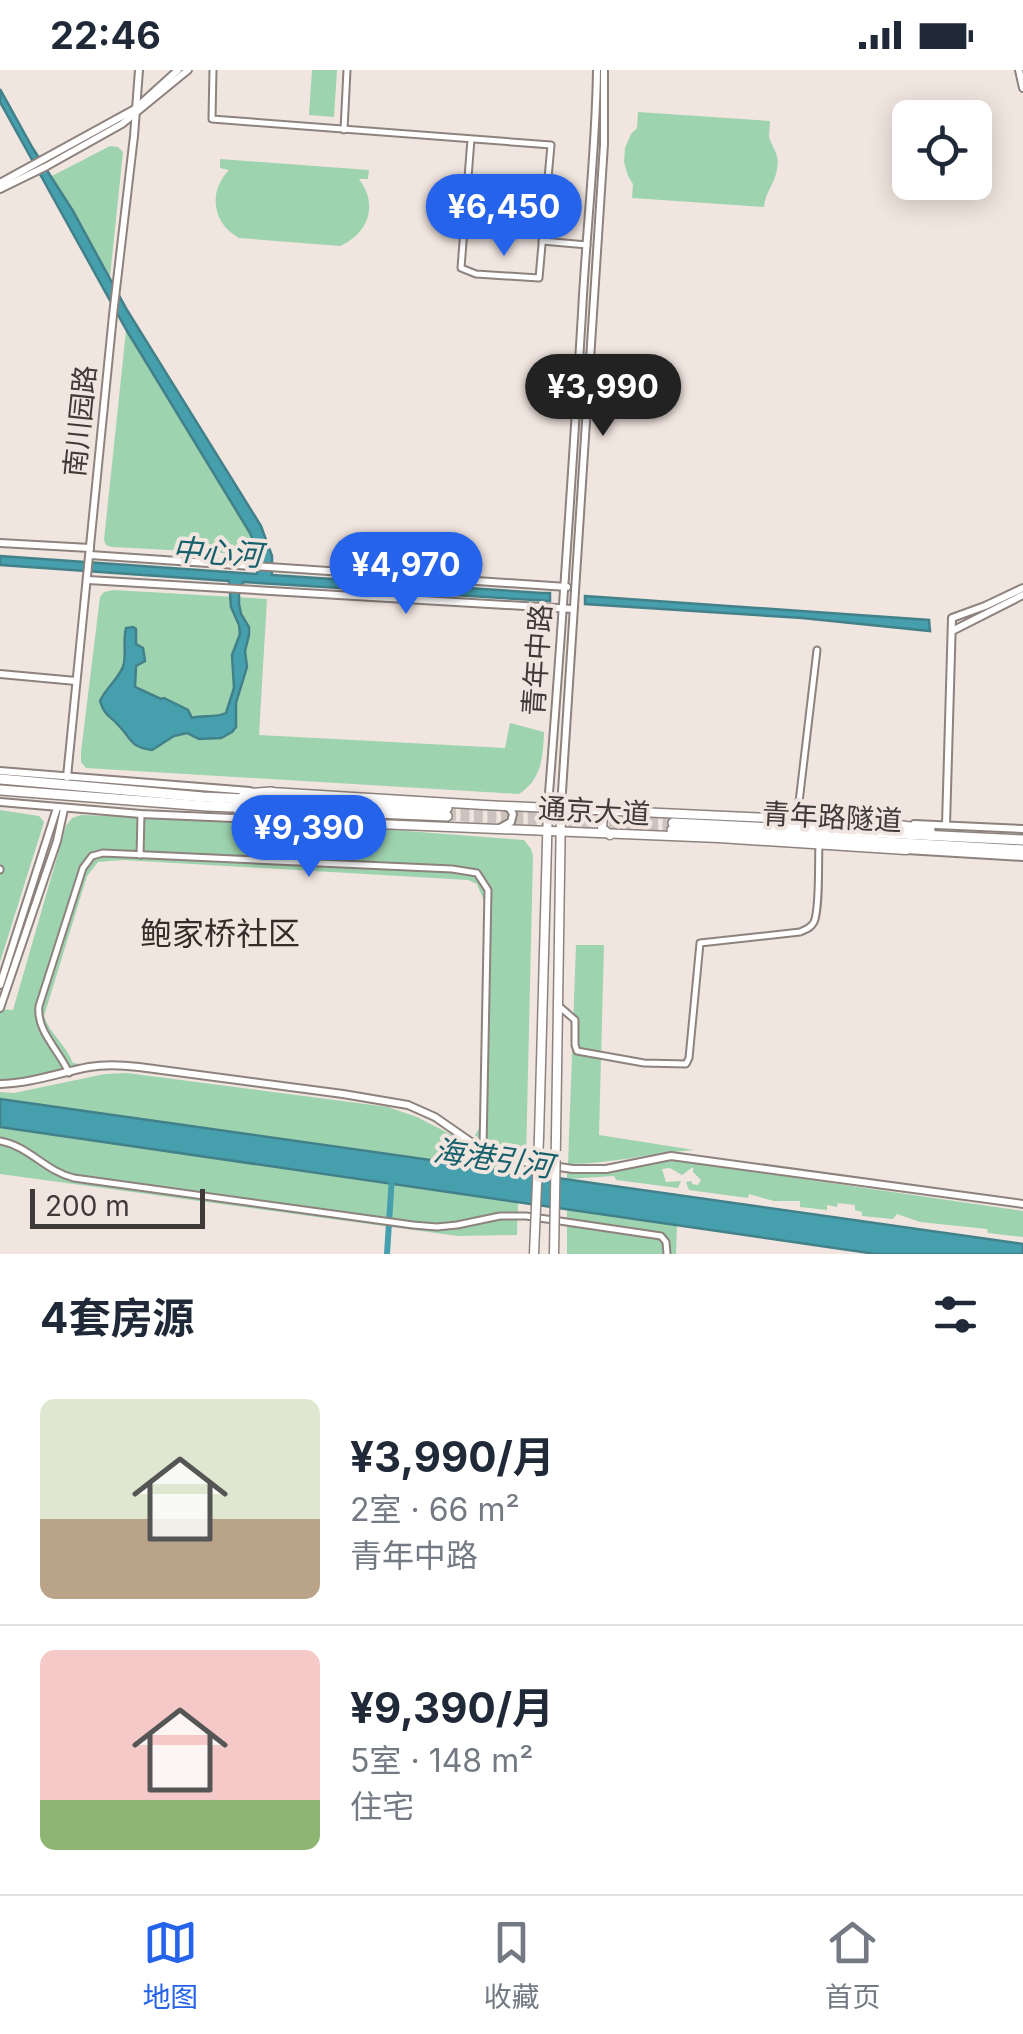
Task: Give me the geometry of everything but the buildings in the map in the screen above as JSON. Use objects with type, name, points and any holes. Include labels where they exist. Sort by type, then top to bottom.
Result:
[{"type":"highway","points":[[0,779],[205,802],[280,820]]},
{"type":"highway","points":[[0,790],[447,812]]},
{"type":"highway","points":[[205,802],[271,792]]},
{"type":"highway","points":[[882,823],[988,843],[1023,854]]},
{"type":"highway","name":"青年路隧道","points":[[672,826],[988,843]]},
{"type":"highway","points":[[906,850],[1023,840]]},
{"type":"main road","name":"通京大道","points":[[271,792],[882,823]]},
{"type":"main road","name":"青年中路","points":[[534,1254],[548,806]]},
{"type":"main road","name":"青年中路","points":[[554,1254],[561,807]]},
{"type":"main road","points":[[608,811],[601,820],[602,828],[610,835]]},
{"type":"main road","name":"通京大道","points":[[280,820],[906,850]]},
{"type":"street","name":"南川园路","points":[[67,777],[139,70]]},
{"type":"street","points":[[135,112],[178,70]]},
{"type":"street","points":[[0,186],[135,112],[188,70]]},
{"type":"street","points":[[213,70],[212,119],[550,144],[539,278],[476,274],[461,268],[471,139]]},
{"type":"street","points":[[344,130],[348,70]]},
{"type":"street","name":"青年中路","points":[[561,807],[573,609],[569,587],[586,245],[600,70]]},
{"type":"street","name":"青年中路","points":[[548,806],[604,144],[600,70]]},
{"type":"street","points":[[1019,70],[1022,86]]},
{"type":"street","points":[[542,240],[586,245]]},
{"type":"street","points":[[0,542],[90,554],[569,587]]},
{"type":"street","points":[[88,577],[573,609]]},
{"type":"street","points":[[946,825],[952,618],[1023,592]]},
{"type":"street","points":[[951,632],[1023,592]]},
{"type":"street","points":[[797,819],[817,650]]},
{"type":"street","points":[[0,674],[76,681]]},
{"type":"street","points":[[0,770],[271,792]]},
{"type":"street","points":[[0,802],[280,820]]},
{"type":"street","points":[[498,828],[513,817],[504,806]]},
{"type":"street","points":[[0,985],[61,808]]},
{"type":"street","points":[[0,1008],[56,841],[61,808]]},
{"type":"street","points":[[140,855],[141,814]]},
{"type":"street","points":[[882,823],[1023,829]]},
{"type":"street","points":[[558,1005],[575,1020],[577,1052],[644,1063],[686,1064],[700,943],[809,928],[816,910],[819,845]]},
{"type":"street","points":[[906,850],[1023,854]]},
{"type":"street","points":[[69,1073],[40,1025],[39,1006],[82,868],[92,856],[103,853],[476,873],[488,890],[482,1148]]},
{"type":"street","points":[[0,1084],[21,1084],[113,1064],[139,1067],[408,1105],[510,1160],[606,1169],[671,1156],[1023,1204]]},
{"type":"street","points":[[0,1141],[24,1150],[58,1174],[74,1178],[413,1224],[457,1225],[500,1216],[526,1216],[661,1236],[667,1254]]},
{"type":"green space","points":[[312,70],[337,70],[334,117],[309,115]]},
{"type":"green space","points":[[638,112],[770,121],[769,137],[778,164],[764,207],[632,198],[633,184],[624,162],[625,148],[637,128]]},
{"type":"green space","points":[[110,146],[123,152],[110,277],[50,177]]},
{"type":"green space","points":[[220,159],[369,170],[368,179],[359,179],[368,199],[368,218],[358,234],[340,246],[239,238],[218,216],[218,188],[229,170],[220,168]]},
{"type":"green space","points":[[126,331],[250,533],[259,555],[106,545]]},
{"type":"green space","points":[[114,590],[267,599],[259,735],[505,748],[510,723],[544,732],[537,774],[519,794],[86,768],[81,752],[100,597]]},
{"type":"green space","points":[[0,810],[39,816],[44,822],[0,962]]},
{"type":"green space","points":[[81,815],[329,825],[524,840],[533,856],[526,1158],[491,1149],[475,1135],[480,1127],[484,901],[477,884],[468,880],[123,860],[98,862],[87,876],[44,1016],[73,1063],[80,1064],[30,1078],[0,1081],[0,1009],[13,1010],[66,826]]},
{"type":"green space","points":[[576,945],[604,945],[599,1135],[694,1150],[568,1164]]},
{"type":"green space","points":[[127,1073],[388,1107],[417,1117],[508,1167],[528,1169],[528,1174],[0,1099],[0,1092],[14,1093]]},
{"type":"green space","points":[[0,1127],[518,1202],[517,1235],[458,1236],[0,1174]]},
{"type":"green space","points":[[679,1161],[1023,1211],[1023,1237],[920,1222],[897,1214],[893,1219],[862,1216],[855,1205],[838,1203],[837,1207],[827,1205],[827,1210],[800,1207],[800,1201],[689,1190],[686,1182],[698,1185],[701,1180],[693,1167],[682,1175],[670,1168],[662,1169],[666,1182],[681,1181],[678,1188],[616,1180],[614,1176],[567,1179],[567,1172],[595,1174]]},
{"type":"green space","points":[[567,1209],[677,1225],[676,1254],[567,1254]]},
{"type":"water","points":[[0,89],[127,310],[261,526],[272,556],[272,575],[550,593],[550,601],[243,582],[239,604],[249,635],[247,667],[236,703],[236,727],[221,738],[199,739],[187,733],[174,736],[152,750],[133,743],[100,701],[123,668],[126,628],[136,629],[136,644],[143,648],[145,661],[136,666],[135,687],[188,710],[192,718],[226,713],[234,688],[232,655],[240,634],[231,607],[229,581],[0,565],[0,556],[257,574],[259,555],[250,533],[127,331],[0,102]]},
{"type":"water","points":[[585,596],[929,620],[930,631],[585,604]]},
{"type":"water","points":[[0,1099],[1023,1244],[1023,1254],[876,1254],[0,1127]]},
{"type":"waterway","points":[[387,1254],[392,1176]]},
{"type":"tunnel","points":[[447,808],[673,823]]},
{"type":"tunnel","points":[[447,816],[672,830]]},
{"type":"district","name":"鲍家桥社区","points":[[220,934]]},
{"type":"water label","name":"中心河","points":[[217,553]]},
{"type":"water label","name":"海港引河","points":[[493,1159]]}]
